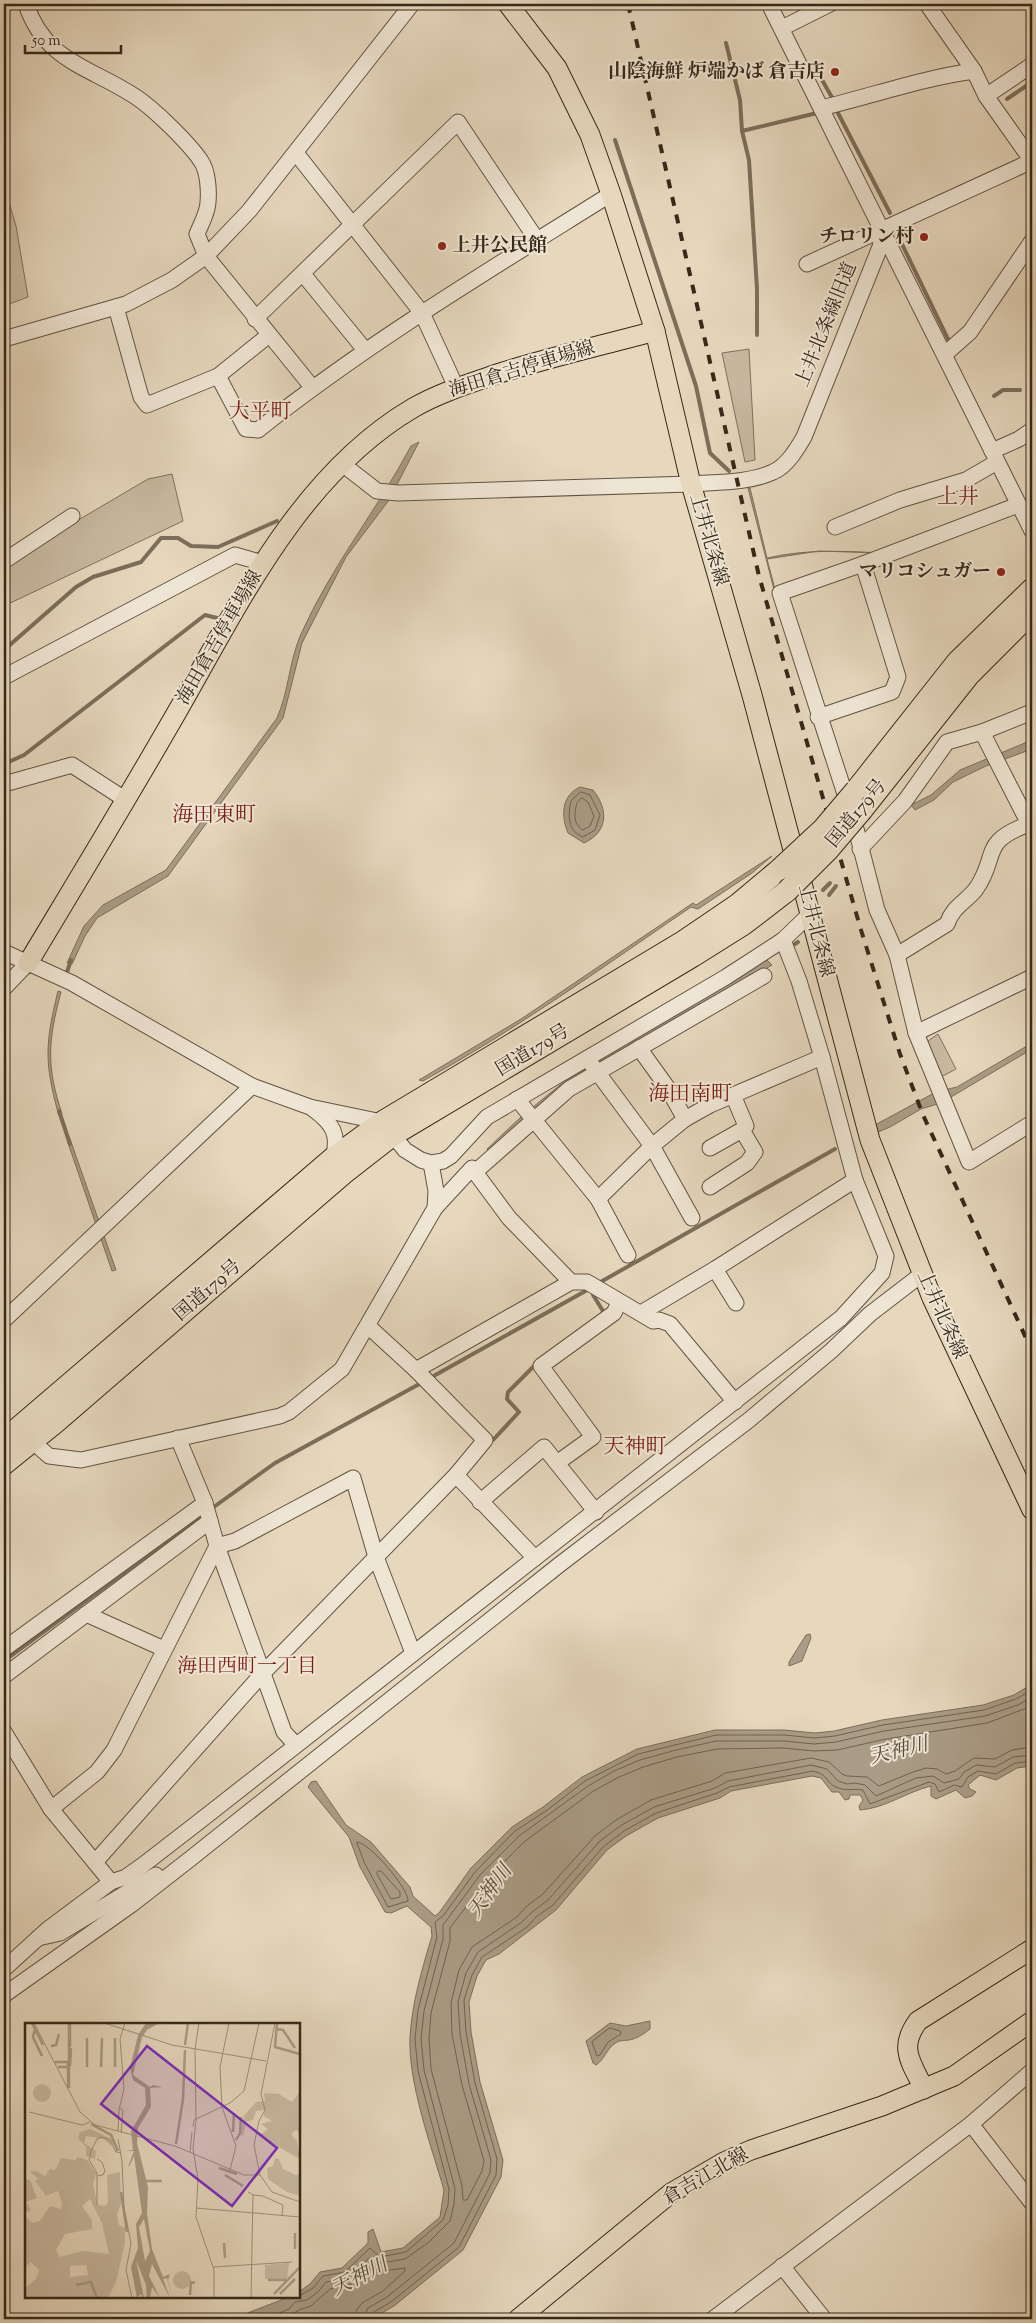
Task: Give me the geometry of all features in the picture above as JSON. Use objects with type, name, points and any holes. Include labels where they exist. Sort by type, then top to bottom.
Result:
[{"type":"highway","name":"国道179号","points":[[6,1434],[334,1158],[694,956],[744,924],[787,891],[828,849],[859,800],[957,662],[1032,589]]},
{"type":"highway","name":"国道179号","points":[[4,1464],[343,1174],[387,1128],[684,941],[737,905],[823,829],[859,800],[969,675],[1032,612]]},
{"type":"main road","points":[[508,4],[557,68],[590,135],[611,194],[654,331]]},
{"type":"main road","name":"海田倉吉停車場線","points":[[28,963],[126,800],[263,563],[341,462],[382,428],[415,407],[456,387],[526,365],[654,331]]},
{"type":"main road","name":"上井北条線","points":[[654,331],[691,484],[752,694],[870,1140],[932,1298],[1032,1510]]},
{"type":"main road","points":[[924,2089],[906,2050],[910,2032],[918,2021],[1032,1949]]},
{"type":"main road","name":"倉吉江北線","points":[[518,2319],[671,2194],[724,2162],[924,2089],[954,2076],[1032,2021]]},
{"type":"street","points":[[26,4],[31,19],[62,57],[137,97],[174,131],[202,162],[208,189],[208,204],[197,234],[206,256],[312,387]]},
{"type":"street","points":[[4,339],[116,307],[172,280],[206,256],[249,211],[272,179],[296,153],[412,4]]},
{"type":"street","points":[[769,4],[946,354],[994,457],[1032,531]]},
{"type":"street","points":[[782,28],[830,4]]},
{"type":"street","points":[[807,264],[1032,161],[986,96],[974,70],[927,4]]},
{"type":"street","points":[[986,96],[1032,65]]},
{"type":"street","points":[[821,108],[866,98],[936,76],[974,70]]},
{"type":"street","points":[[255,318],[303,274],[458,122],[537,240]]},
{"type":"street","points":[[296,153],[422,313],[456,387]]},
{"type":"street","points":[[218,376],[246,429],[258,430],[312,387],[365,350],[611,194]]},
{"type":"street","name":"上井北条線旧道","points":[[341,462],[377,490],[398,493],[691,484],[745,479],[775,472],[794,453],[804,437],[880,247],[883,230]]},
{"type":"street","points":[[946,354],[970,332],[1032,241]]},
{"type":"street","points":[[303,274],[365,350]]},
{"type":"street","points":[[116,307],[142,397],[147,405],[218,376],[270,335]]},
{"type":"street","points":[[835,527],[900,500],[966,480],[1032,430]]},
{"type":"street","points":[[1018,504],[864,564],[780,593],[818,717],[855,825],[877,910],[897,956],[916,1033],[969,1162],[1032,1123]]},
{"type":"street","points":[[4,561],[72,516]]},
{"type":"street","points":[[4,677],[236,555],[263,563]]},
{"type":"street","points":[[818,717],[892,692],[898,677],[864,564]]},
{"type":"street","points":[[860,849],[905,801],[947,742],[982,732],[1032,712]]},
{"type":"street","points":[[897,956],[947,924],[950,913],[976,889],[994,844],[1016,829],[1031,827],[982,732]]},
{"type":"street","points":[[4,784],[72,765],[126,800]]},
{"type":"street","points":[[4,952],[72,983],[252,1086],[310,1107],[387,1128],[405,1150],[421,1160],[431,1163],[451,1156],[487,1117],[726,977],[783,940],[811,914]]},
{"type":"street","points":[[4,1969],[38,1938],[112,1882],[126,1877],[143,1865],[596,1512],[841,1318],[882,1273],[886,1256],[855,1180],[822,1057],[799,981],[783,940]]},
{"type":"street","points":[[4,988],[28,963]]},
{"type":"street","points":[[475,1172],[569,1089],[764,976]]},
{"type":"street","points":[[916,1033],[1032,977]]},
{"type":"street","points":[[639,1048],[667,1087],[685,1119]]},
{"type":"street","points":[[598,1199],[652,1146],[685,1119],[733,1095],[822,1057]]},
{"type":"street","points":[[588,1058],[596,1072],[652,1146],[692,1218]]},
{"type":"street","points":[[4,1320],[252,1086]]},
{"type":"street","points":[[710,1148],[746,1126],[733,1095]]},
{"type":"street","points":[[517,1099],[598,1199],[628,1255]]},
{"type":"street","points":[[310,1107],[328,1120],[334,1128],[337,1138],[334,1158]]},
{"type":"street","points":[[710,1187],[747,1163],[755,1152],[742,1130]]},
{"type":"street","points":[[431,1163],[436,1191],[435,1208]]},
{"type":"street","points":[[6,1434],[32,1441],[49,1456],[81,1460],[280,1416],[289,1412],[342,1369],[435,1208],[472,1168],[509,1218],[571,1282]]},
{"type":"street","points":[[640,1313],[855,1180]]},
{"type":"street","points":[[715,1268],[736,1303]]},
{"type":"street","points":[[4,1995],[130,1905],[190,1859],[558,1565],[749,1420],[831,1351],[870,1314],[922,1274]]},
{"type":"street","points":[[416,1370],[571,1282],[587,1282],[654,1321],[659,1320],[670,1324],[735,1402]]},
{"type":"street","points":[[557,1463],[593,1436],[541,1366],[614,1313],[619,1302]]},
{"type":"street","points":[[96,1861],[263,1673],[456,1475],[485,1440],[416,1370],[368,1326]]},
{"type":"street","points":[[178,1438],[205,1503],[217,1546],[284,1732],[296,1744]]},
{"type":"street","points":[[480,1502],[544,1447],[596,1512]]},
{"type":"street","points":[[456,1475],[535,1558]]},
{"type":"street","points":[[51,1809],[97,1772],[114,1750],[217,1546],[235,1541],[353,1478],[376,1558],[413,1653]]},
{"type":"street","points":[[4,1648],[205,1503]]},
{"type":"street","points":[[4,1676],[210,1520]]},
{"type":"street","points":[[86,1614],[164,1649]]},
{"type":"street","points":[[4,1732],[51,1809],[112,1882]]},
{"type":"street","points":[[38,1938],[60,1933],[184,1859],[190,1859]]},
{"type":"street","points":[[713,2319],[971,2124],[1032,2071]]},
{"type":"street","points":[[971,2124],[1031,2199]]},
{"type":"street","points":[[782,2266],[824,2319]]},
{"type":"shaded area","points":[[4,186],[16,226],[28,297],[4,306]]},
{"type":"shaded area","points":[[749,349],[755,460],[745,462],[722,353]]},
{"type":"shaded area","points":[[172,474],[183,521],[4,606],[4,559],[46,539],[148,479]]},
{"type":"shaded area","points":[[938,1034],[956,1069],[941,1077],[925,1043]]},
{"type":"water","points":[[419,442],[389,500],[346,557],[302,643],[283,718],[168,876],[97,918],[85,936],[72,964],[67,963],[84,926],[103,905],[166,870],[277,718],[297,644],[313,609],[411,446]]},
{"type":"water","points":[[748,488],[750,488],[767,558],[814,552],[767,559],[784,623],[827,758],[825,758],[781,617]]},
{"type":"water","points":[[1032,740],[1032,749],[986,766],[953,782],[934,800],[915,810],[911,805],[931,795],[960,770]]},
{"type":"water","points":[[580,787],[593,790],[602,805],[604,813],[602,827],[598,833],[584,843],[568,833],[564,820],[566,801]]},
{"type":"water","points":[[772,856],[752,873],[698,909],[691,907],[526,1019],[423,1081],[419,1080],[521,1019],[693,903],[696,905]]},
{"type":"water","points":[[767,960],[772,965],[655,1033],[490,1153],[487,1149],[522,1116],[565,1081]]},
{"type":"water","points":[[58,991],[61,992],[51,1039],[51,1067],[62,1114],[59,1116],[51,1081],[48,1053]]},
{"type":"water","points":[[1032,1043],[1032,1049],[941,1103],[921,1109],[876,1133],[873,1126],[936,1092],[957,1087]]},
{"type":"water","points":[[70,1139],[116,1270],[112,1271],[67,1140]]},
{"type":"water","points":[[810,1634],[811,1638],[802,1661],[789,1666],[789,1662],[806,1635]]},
{"type":"water","name":"天神川","points":[[1032,1684],[1032,1766],[1017,1768],[996,1780],[980,1775],[968,1785],[970,1789],[976,1792],[972,1796],[965,1798],[956,1790],[936,1799],[931,1796],[931,1786],[879,1806],[860,1810],[859,1806],[863,1800],[860,1795],[850,1795],[849,1799],[845,1800],[839,1792],[832,1792],[821,1778],[812,1776],[731,1791],[720,1798],[658,1818],[626,1836],[607,1850],[556,1910],[499,1954],[486,1960],[477,1976],[469,2002],[471,2032],[480,2082],[503,2160],[501,2177],[463,2250],[394,2306],[371,2319],[232,2319],[286,2298],[300,2298],[300,2291],[310,2284],[320,2272],[342,2268],[368,2243],[368,2232],[373,2229],[381,2252],[403,2248],[440,2217],[444,2190],[421,2114],[410,2055],[410,2037],[415,1999],[432,1936],[431,1927],[407,1906],[391,1913],[385,1912],[360,1867],[349,1837],[308,1787],[311,1782],[316,1781],[346,1825],[371,1842],[410,1887],[413,1896],[435,1916],[471,1868],[512,1827],[543,1807],[582,1777],[637,1749],[715,1730],[784,1730],[815,1733],[834,1731],[882,1720],[983,1705],[1014,1695]]},
{"type":"water","points":[[650,2021],[650,2029],[648,2031],[634,2039],[619,2041],[611,2046],[599,2063],[596,2065],[593,2063],[586,2041],[610,2023],[626,2026]]},
{"type":"waterway","points":[[726,43],[740,100],[742,131],[749,160],[757,289],[757,335]]},
{"type":"waterway","points":[[817,71],[834,101]]},
{"type":"waterway","points":[[1007,99],[1032,82]]},
{"type":"waterway","points":[[742,131],[817,113]]},
{"type":"waterway","points":[[838,113],[890,213]]},
{"type":"waterway","points":[[615,140],[696,386],[710,453],[729,471]]},
{"type":"waterway","points":[[899,238],[949,341]]},
{"type":"waterway","points":[[994,396],[1003,390],[1020,390]]},
{"type":"waterway","points":[[4,650],[76,587],[93,577],[141,562],[161,538],[178,538],[191,546],[218,547],[277,521]]},
{"type":"waterway","points":[[4,764],[24,755],[205,615],[221,619]]},
{"type":"waterway","points":[[823,890],[830,883]]},
{"type":"waterway","points":[[829,895],[836,886]]},
{"type":"waterway","points":[[66,975],[71,960]]},
{"type":"waterway","points":[[59,1111],[70,1144]]},
{"type":"waterway","points":[[597,1284],[835,1149]]},
{"type":"waterway","points":[[430,1378],[589,1289]]},
{"type":"waterway","points":[[593,1295],[603,1311],[602,1316]]},
{"type":"waterway","points":[[493,1440],[519,1412],[507,1399],[508,1392],[538,1362]]},
{"type":"waterway","points":[[211,1509],[275,1463],[423,1382]]},
{"type":"waterway","points":[[4,1661],[203,1515]]},
{"type":"railway","points":[[628,4],[759,576],[861,930],[900,1054],[923,1115],[1032,1351]]},
{"type":"place","name":"山陰海鮮 炉端かば 倉吉店","points":[[835,72]]},
{"type":"place","name":"チロリン村","points":[[924,237]]},
{"type":"place","name":"上井公民館","points":[[442,246]]},
{"type":"place","name":"マリコシュガー","points":[[1001,572]]},
{"type":"district","name":"大平町","points":[[260,413]]},
{"type":"district","name":"上井","points":[[958,498]]},
{"type":"district","name":"海田東町","points":[[214,816]]},
{"type":"district","name":"海田南町","points":[[690,1095]]},
{"type":"district","name":"天神町","points":[[635,1448]]},
{"type":"district","name":"海田西町一丁目","points":[[247,1667]]}]
